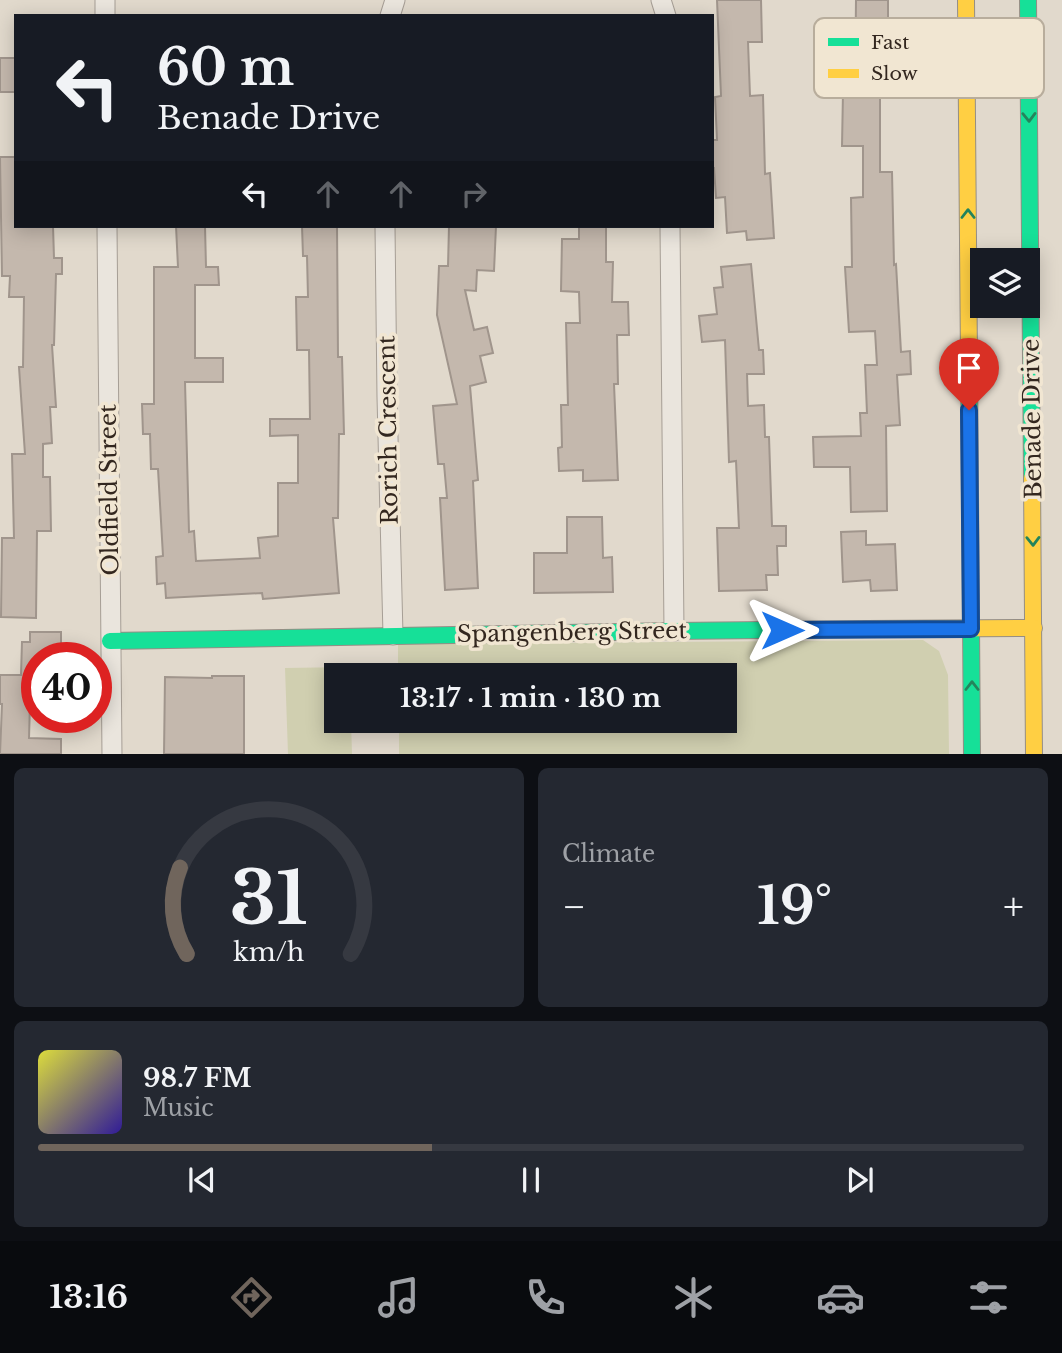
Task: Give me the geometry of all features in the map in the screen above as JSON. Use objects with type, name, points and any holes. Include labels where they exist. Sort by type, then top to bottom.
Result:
[{"type":"street","points":[[966,0],[966,18]]},
{"type":"street","name":"Benade Drive","points":[[1028,0],[1028,18]]},
{"type":"street","points":[[967,98],[972,754]]},
{"type":"street","name":"Benade Drive","points":[[1029,98],[1034,754]]},
{"type":"street","name":"Oldfield Street","points":[[107,228],[112,754]]},
{"type":"street","name":"Rorich Crescent","points":[[385,228],[393,635]]},
{"type":"street","points":[[670,228],[674,631]]},
{"type":"street","name":"Spangenberg Street","points":[[110,641],[1034,628]]},
{"type":"green space","points":[[923,640],[939,651],[948,675],[949,754],[399,754],[399,733],[737,733],[737,663],[398,663],[398,644]]},
{"type":"green space","points":[[324,667],[324,733],[351,733],[352,754],[288,754],[285,668]]},
{"type":"building","points":[[717,0],[761,0],[762,42],[748,42],[750,96],[763,95],[765,174],[770,173],[774,238],[747,240],[746,231],[727,233],[725,197],[716,198],[714,168],[714,140],[717,140],[715,97],[721,96]]},
{"type":"building","points":[[856,0],[888,0],[888,18],[856,18]]},
{"type":"building","points":[[0,58],[14,58],[14,92],[0,92]]},
{"type":"building","points":[[843,98],[880,98],[880,172],[892,172],[894,265],[896,264],[901,352],[910,351],[911,374],[897,375],[900,425],[886,426],[887,511],[851,512],[850,467],[814,467],[813,437],[861,436],[860,413],[867,413],[865,365],[877,365],[875,331],[849,332],[845,267],[852,267],[851,198],[863,197],[863,146],[842,146]]},
{"type":"building","points":[[0,157],[14,157],[14,228],[53,228],[54,258],[62,258],[62,274],[56,274],[52,345],[56,407],[50,407],[52,443],[43,444],[43,477],[50,477],[51,531],[37,531],[36,618],[1,617],[2,538],[14,538],[12,454],[25,454],[19,367],[23,367],[24,297],[9,297],[10,276],[2,276]]},
{"type":"building","points":[[176,228],[205,228],[206,267],[218,267],[219,285],[195,285],[195,358],[223,358],[223,382],[185,382],[189,532],[194,531],[196,561],[260,558],[258,538],[278,536],[278,483],[298,483],[298,435],[270,436],[270,419],[310,419],[309,350],[297,350],[296,297],[308,297],[307,256],[303,256],[302,228],[337,228],[338,357],[342,357],[344,434],[339,434],[338,518],[333,518],[339,593],[263,599],[262,593],[166,598],[165,583],[157,584],[156,557],[163,556],[158,469],[151,469],[150,434],[143,434],[142,404],[154,404],[154,267],[178,267]]},
{"type":"building","points":[[449,228],[496,228],[494,271],[477,270],[476,291],[465,290],[474,330],[487,327],[493,353],[480,356],[486,382],[470,386],[478,480],[473,481],[478,588],[445,590],[440,498],[447,498],[444,464],[438,464],[433,406],[457,404],[437,315],[439,266],[448,266]]},
{"type":"building","points":[[579,228],[606,228],[606,262],[613,262],[612,302],[628,302],[629,335],[617,335],[618,384],[614,384],[618,480],[583,481],[583,470],[559,471],[558,448],[562,447],[561,405],[568,405],[566,323],[580,323],[579,292],[561,291],[562,239],[579,239]]},
{"type":"building","points":[[751,264],[759,350],[763,350],[764,374],[747,374],[748,406],[764,405],[765,437],[769,437],[772,526],[786,526],[786,546],[777,546],[778,575],[766,575],[767,590],[719,591],[717,528],[739,528],[736,461],[729,462],[725,340],[702,342],[699,316],[717,314],[714,288],[723,287],[721,267]]},
{"type":"building","points":[[567,517],[602,517],[603,558],[612,557],[613,592],[534,593],[534,553],[567,553]]},
{"type":"building","points":[[866,531],[866,545],[895,544],[897,590],[871,591],[870,580],[843,582],[841,532]]},
{"type":"building","points":[[30,632],[61,632],[61,642],[30,642]]},
{"type":"building","points":[[0,675],[21,675],[21,733],[29,733],[29,738],[61,739],[61,754],[0,754]]},
{"type":"building","points":[[244,676],[244,754],[164,754],[165,677]]},
{"type":"traffic: fast","points":[[1028,0],[1028,18]]},
{"type":"traffic: fast","points":[[1029,98],[1032,478]]},
{"type":"traffic: fast","points":[[969,360],[972,754]]},
{"type":"traffic: fast","points":[[110,641],[867,629]]},
{"type":"traffic: slow","points":[[966,0],[966,18]]},
{"type":"traffic: slow","points":[[967,98],[969,360]]},
{"type":"traffic: slow","points":[[1032,478],[1034,754]]},
{"type":"traffic: slow","points":[[867,629],[1034,628]]},
{"type":"route","points":[[782,630],[971,629],[969,410]]}]
